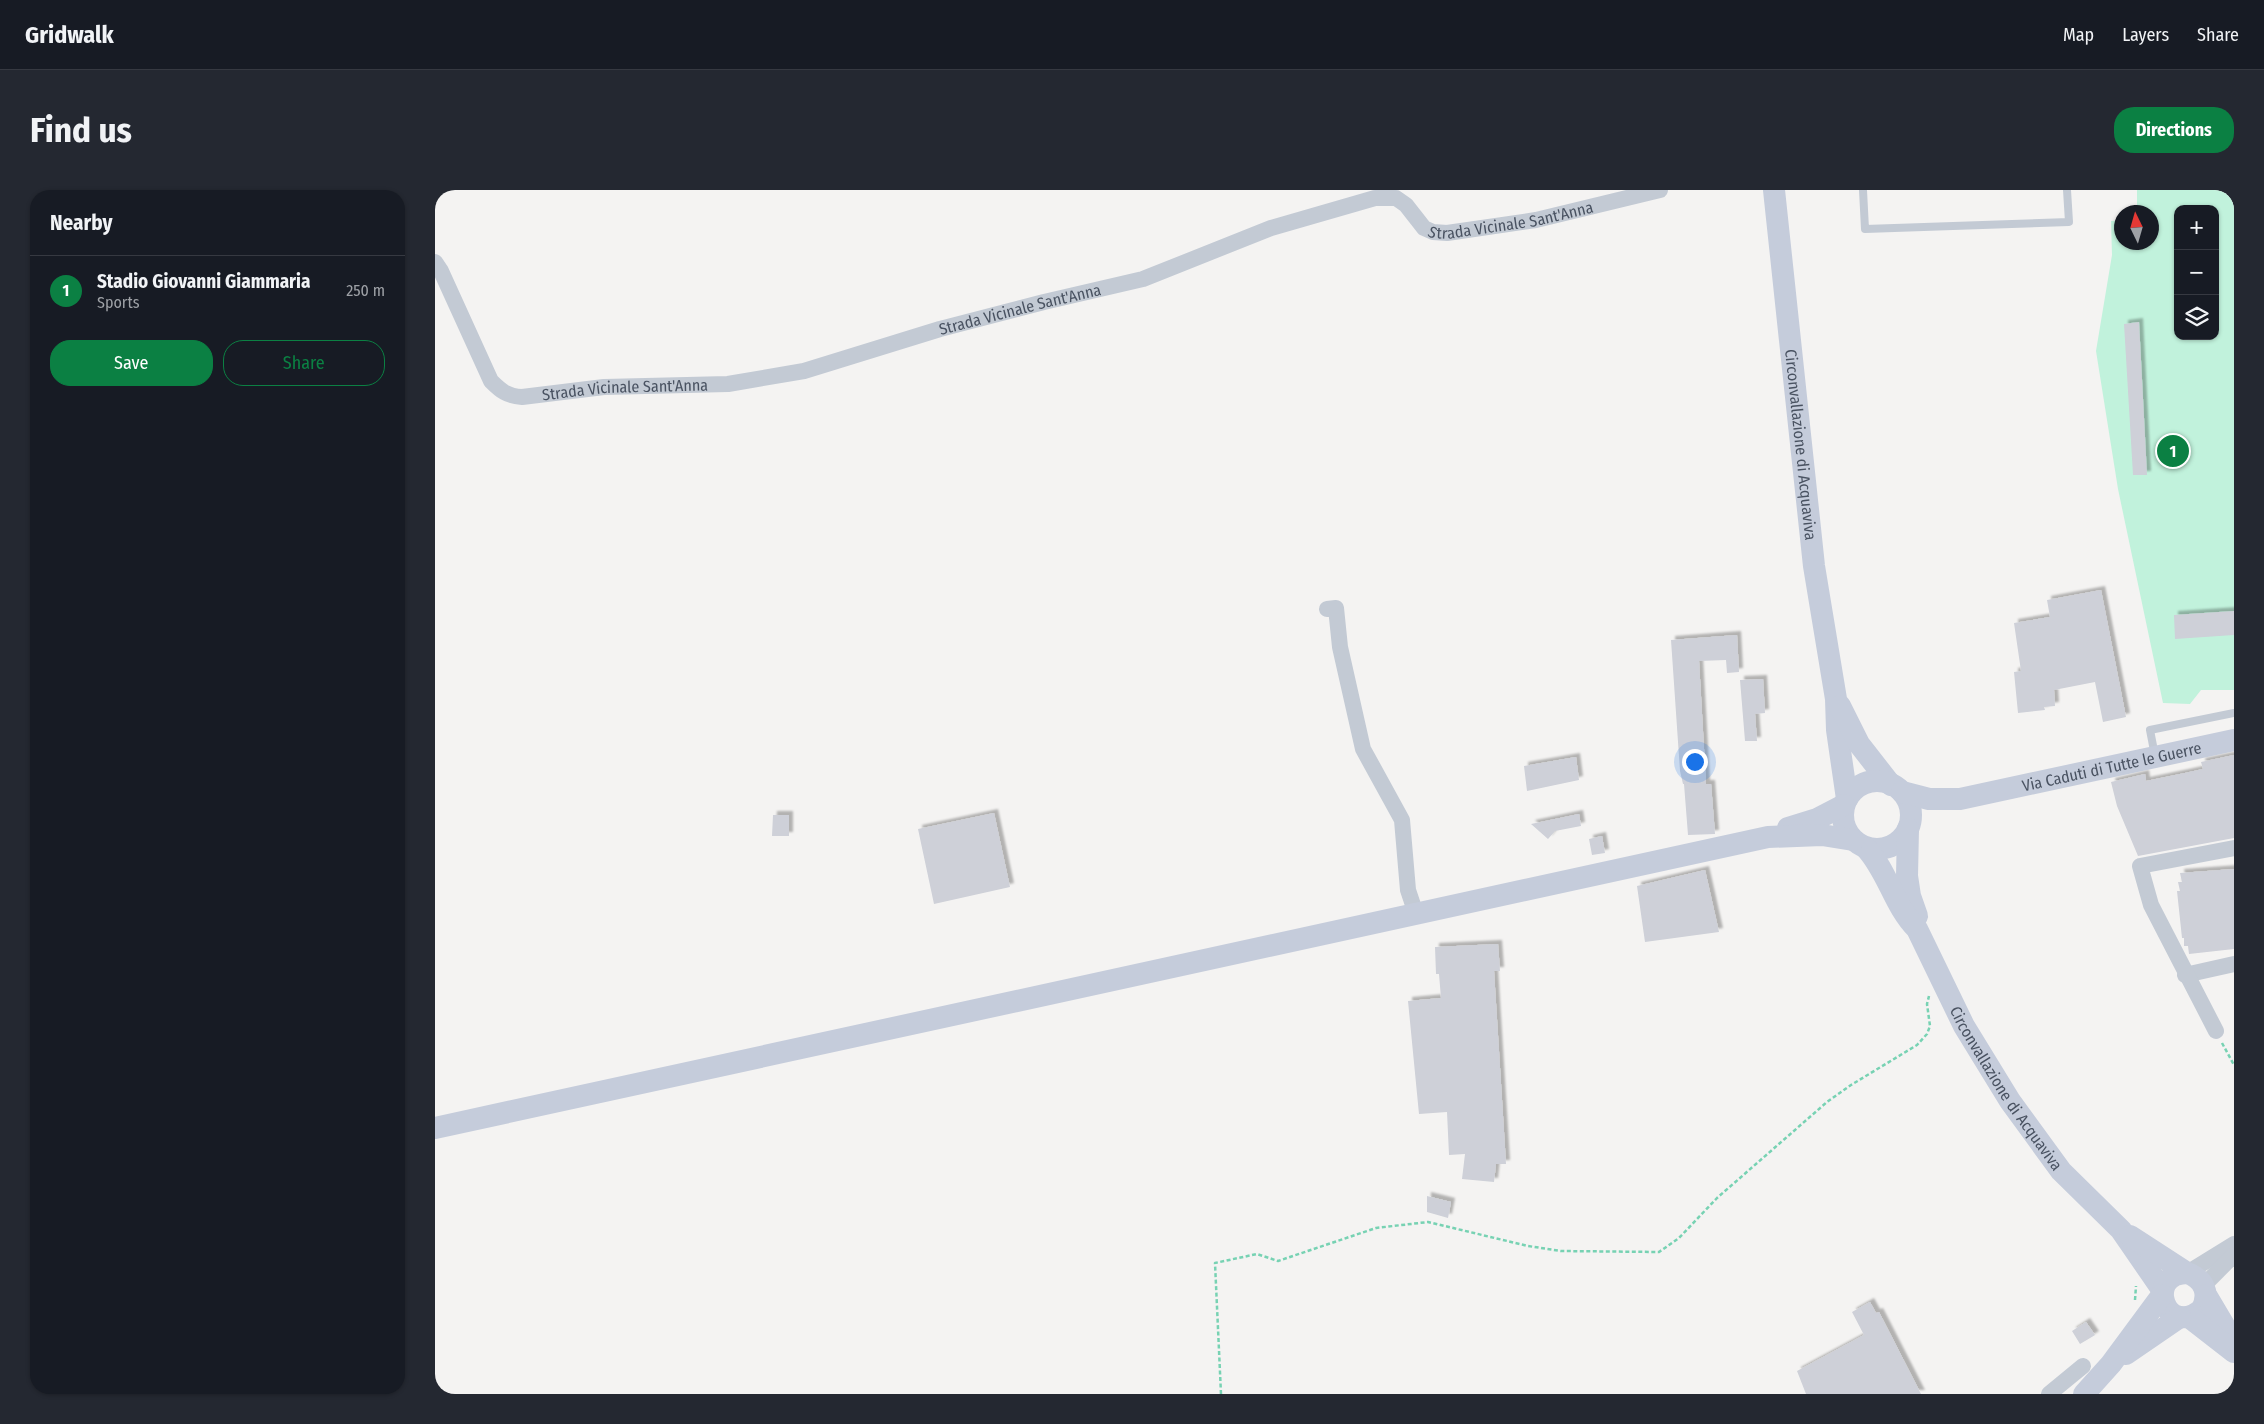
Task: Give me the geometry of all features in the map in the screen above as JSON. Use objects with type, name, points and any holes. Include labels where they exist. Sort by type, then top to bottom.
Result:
[{"type":"main road","name":"Circonvallazione di Acquaviva","points":[[1774,190],[1814,566],[1836,699]]},
{"type":"main road","points":[[1836,699],[1859,744],[1897,788],[1910,808],[1907,876],[1910,896],[1917,914],[1917,929]]},
{"type":"main road","points":[[1836,699],[1837,730],[1846,802],[1844,823],[1859,844],[1877,860],[1906,918],[1917,929]]},
{"type":"main road","name":"Via Caduti di Tutte le Guerre","points":[[1988,793],[2234,740]]},
{"type":"main road","points":[[1768,837],[1784,829],[1817,819],[1846,802],[1862,785],[1876,782],[1929,800],[1961,799],[1988,793]]},
{"type":"main road","points":[[435,1128],[1768,837],[1822,835],[1874,849],[1890,847],[1898,842],[1909,828],[1941,809],[1988,793]]},
{"type":"main road","name":"Circonvallazione di Acquaviva","points":[[1917,929],[1968,1033],[2010,1101],[2061,1171],[2121,1230]]},
{"type":"main road","points":[[2121,1230],[2199,1284],[2234,1342]]},
{"type":"main road","points":[[2121,1230],[2162,1293],[2167,1310],[2185,1317],[2234,1352]]},
{"type":"main road","points":[[2084,1394],[2111,1364],[2162,1293],[2165,1285],[2174,1276],[2199,1284]]},
{"type":"main road","points":[[2111,1364],[2185,1317],[2202,1309],[2199,1284]]},
{"type":"street","name":"Strada Vicinale Sant'Anna","points":[[435,262],[441,271],[491,381],[499,390],[509,396],[522,397],[604,386],[728,384],[804,370],[940,329],[1051,300],[1143,279],[1271,228],[1375,198],[1396,198],[1406,205],[1424,228],[1433,232],[1447,233],[1536,220],[1660,190]]},
{"type":"street","points":[[1327,609],[1336,608],[1340,647],[1363,749],[1402,820],[1408,890],[1418,914]]},
{"type":"street","points":[[2216,1031],[2185,975],[2151,905],[2140,866],[2234,848]]},
{"type":"street","points":[[2185,975],[2234,964]]},
{"type":"street","points":[[2199,1284],[2234,1244]]},
{"type":"street","points":[[2199,1284],[2234,1255]]},
{"type":"street","points":[[2049,1394],[2083,1366]]},
{"type":"lane","points":[[1863,190],[1865,229],[2069,222],[2067,190]]},
{"type":"lane","points":[[2155,758],[2150,730],[2234,713]]},
{"type":"path","points":[[1221,1394],[1215,1263],[1257,1254],[1277,1261],[1376,1228],[1429,1222],[1528,1246],[1561,1251],[1659,1252],[1679,1238],[1717,1198],[1827,1102],[1851,1085],[1917,1045],[1927,1034],[1930,1026],[1927,1004],[1929,995],[1945,986]]},
{"type":"path","points":[[2216,1031],[2234,1065]]},
{"type":"path","points":[[2134,1303],[2136,1285]]},
{"type":"green space","points":[[2137,190],[2234,190],[2234,690],[2201,690],[2190,704],[2163,703],[2118,489],[2096,351],[2112,255],[2111,221],[2114,221],[2114,250],[2159,250],[2159,205],[2137,205]]},
{"type":"building","points":[[2139,322],[2147,475],[2133,475],[2124,324]]},
{"type":"building","points":[[2101,590],[2126,717],[2103,722],[2095,682],[2054,690],[2055,706],[2044,707],[2045,710],[2018,713],[2014,672],[2021,671],[2014,623],[2050,617],[2047,600]]},
{"type":"building","points":[[2234,611],[2234,635],[2175,639],[2174,615]]},
{"type":"building","points":[[1737,635],[1739,672],[1727,673],[1726,660],[1699,661],[1706,784],[1711,784],[1715,834],[1688,835],[1684,784],[1680,771],[1671,640]]},
{"type":"building","points":[[1763,679],[1765,713],[1755,714],[1757,741],[1745,741],[1740,680]]},
{"type":"building","points":[[2234,755],[2234,838],[2138,856],[2117,806],[2111,782],[2145,774],[2146,781],[2185,773],[2203,769],[2201,762]]},
{"type":"building","points":[[1576,757],[1579,780],[1527,791],[1524,766]]},
{"type":"building","points":[[994,813],[1010,887],[934,904],[918,829]]},
{"type":"building","points":[[1579,814],[1581,826],[1555,831],[1548,839],[1531,824]]},
{"type":"building","points":[[773,815],[789,815],[789,836],[772,836]]},
{"type":"building","points":[[1602,836],[1605,853],[1592,855],[1589,839]]},
{"type":"building","points":[[2234,869],[2234,949],[2189,954],[2188,946],[2184,946],[2184,938],[2182,938],[2177,891],[2180,891],[2178,882],[2182,882],[2180,873]]},
{"type":"building","points":[[1705,870],[1719,932],[1645,942],[1637,886]]},
{"type":"building","points":[[1498,944],[1500,971],[1494,971],[1506,1164],[1496,1164],[1494,1182],[1462,1179],[1465,1154],[1449,1155],[1447,1112],[1419,1114],[1408,1001],[1441,998],[1439,974],[1436,974],[1435,947]]},
{"type":"building","points":[[1427,1196],[1451,1202],[1448,1218],[1427,1212]]},
{"type":"building","points":[[1870,1302],[1876,1313],[1879,1312],[1921,1394],[1806,1394],[1797,1371],[1864,1335],[1852,1312]]},
{"type":"building","points":[[2086,1322],[2095,1335],[2080,1344],[2072,1331]]},
{"type":"place","name":"Stadio Giovanni Giammaria","points":[[2173,451]]}]
